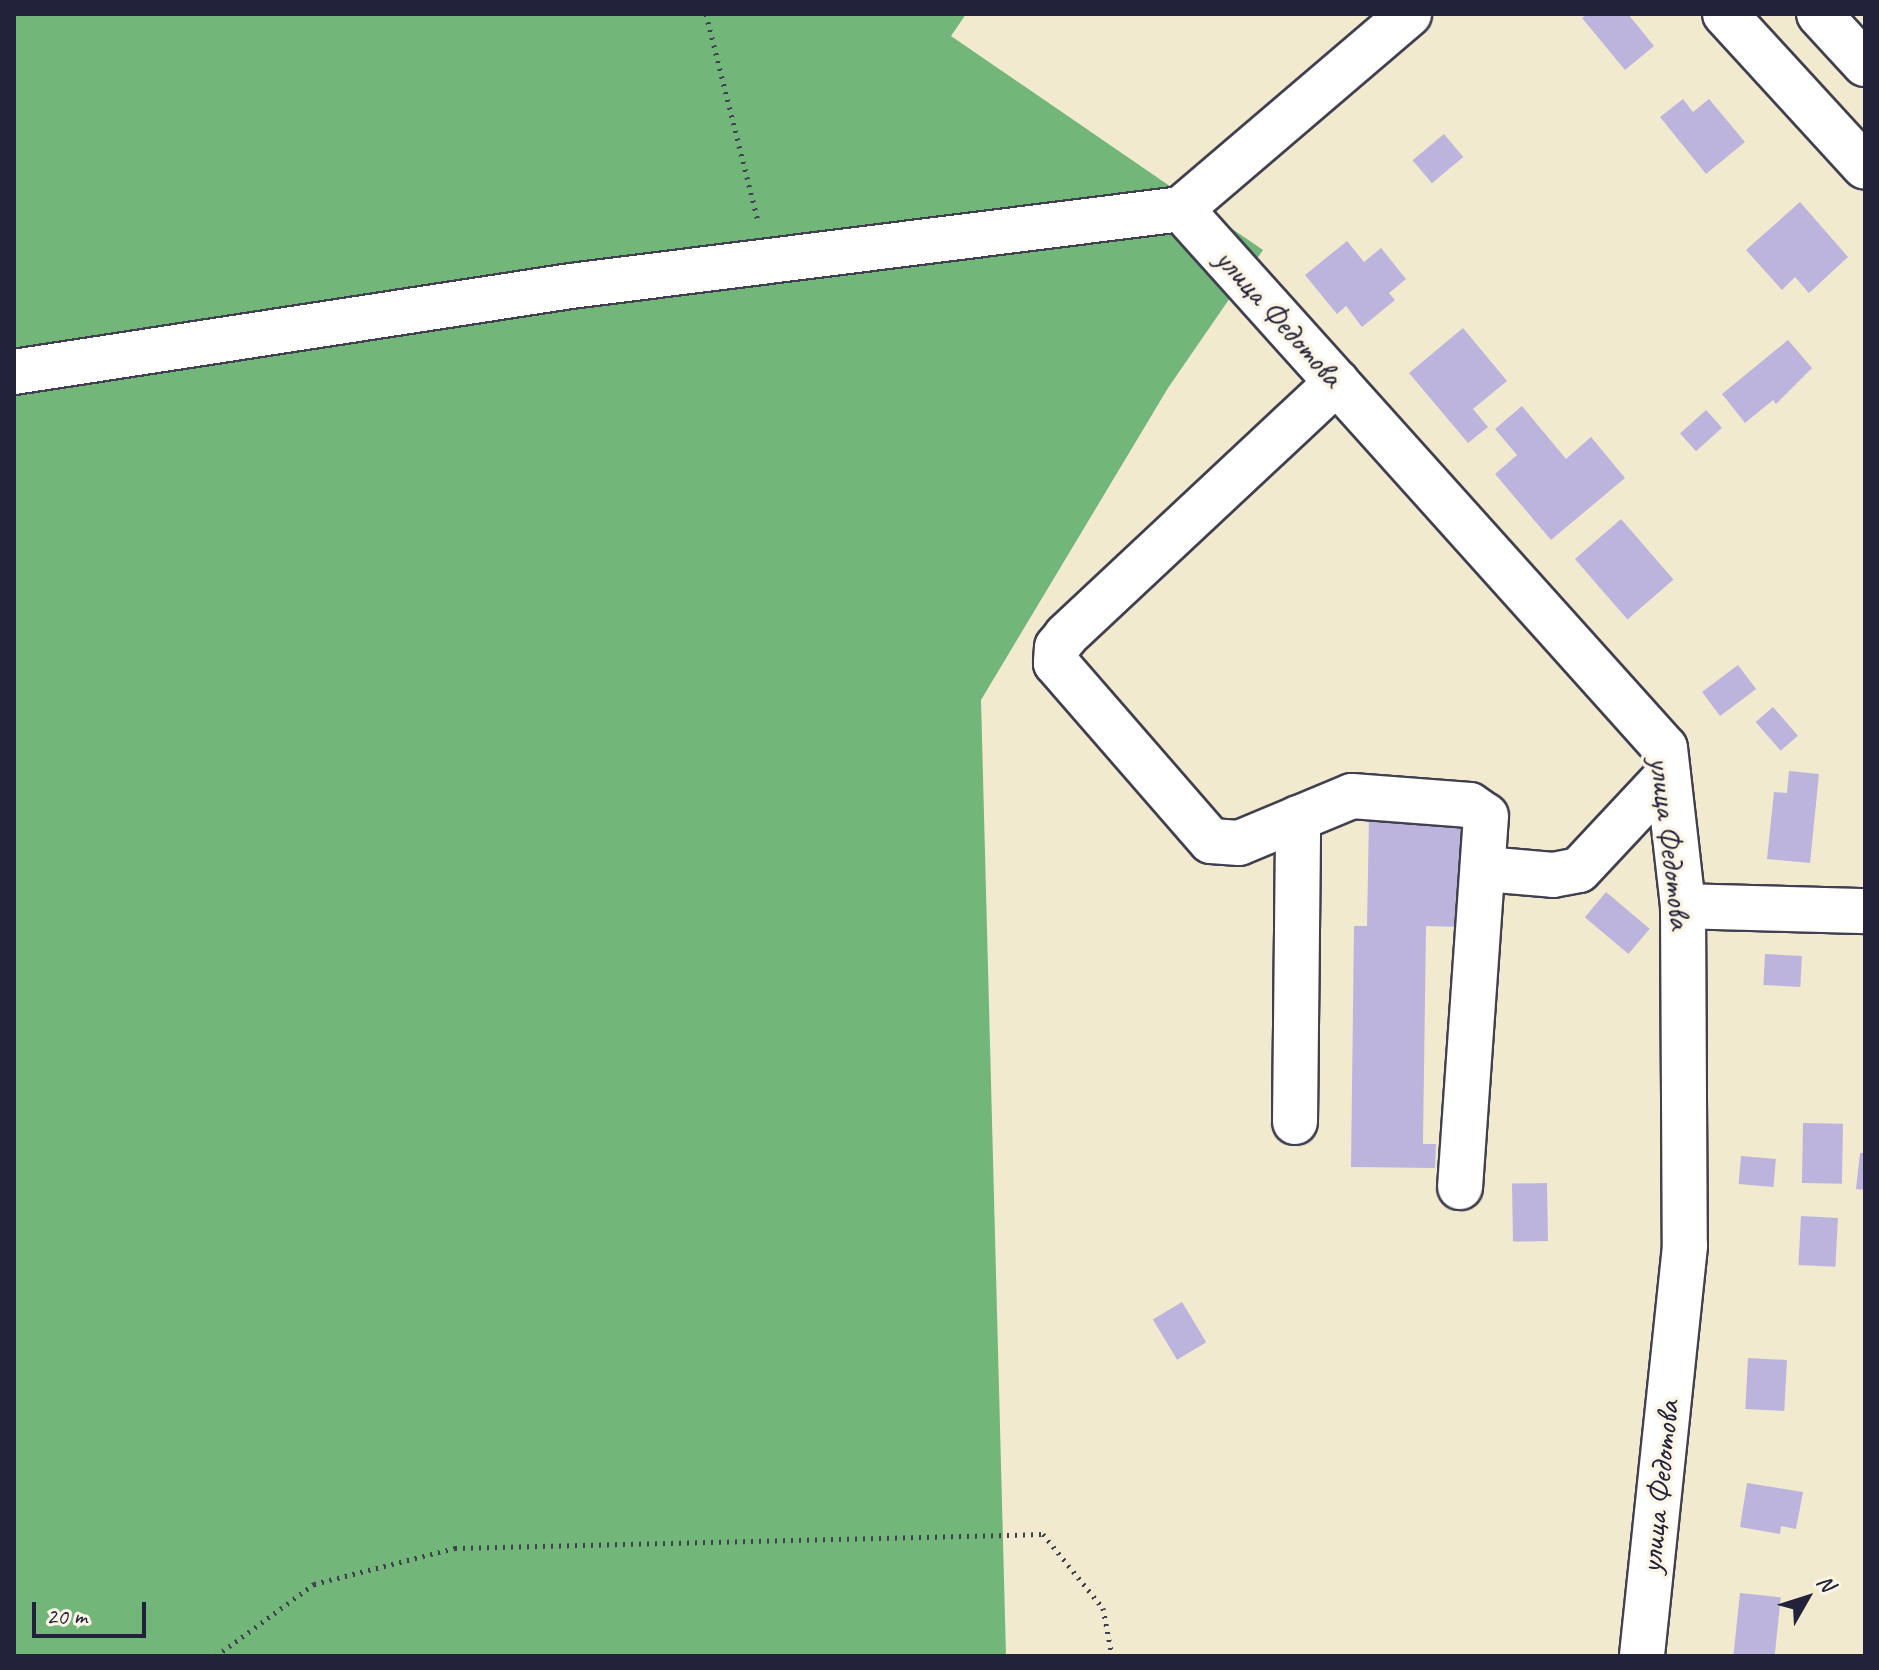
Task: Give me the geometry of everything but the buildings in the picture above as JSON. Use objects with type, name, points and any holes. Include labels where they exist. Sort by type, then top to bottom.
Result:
[{"type":"street","points":[[14,372],[571,286],[1181,209],[1409,14]]},
{"type":"street","points":[[1725,14],[1865,167]]},
{"type":"street","points":[[1819,14],[1865,64]]},
{"type":"street","name":"улица Федотова","points":[[1181,209],[1665,748],[1683,906],[1685,1246],[1642,1656]]},
{"type":"street","points":[[1337,382],[1057,647],[1056,663],[1068,681],[1211,841],[1239,843],[1352,796],[1470,805],[1480,809],[1489,826],[1460,1187]]},
{"type":"street","points":[[1485,869],[1553,875],[1579,870],[1668,775]]},
{"type":"street","points":[[1295,1122],[1298,818]]},
{"type":"street","points":[[1683,906],[1865,911]]},
{"type":"path","points":[[706,14],[768,261]]},
{"type":"path","points":[[216,1656],[314,1584],[455,1548],[1043,1534],[1103,1608],[1112,1656]]},
{"type":"green space","points":[[14,14],[966,14],[951,36],[1263,250],[1168,388],[981,700],[1006,1656],[14,1656]]}]
